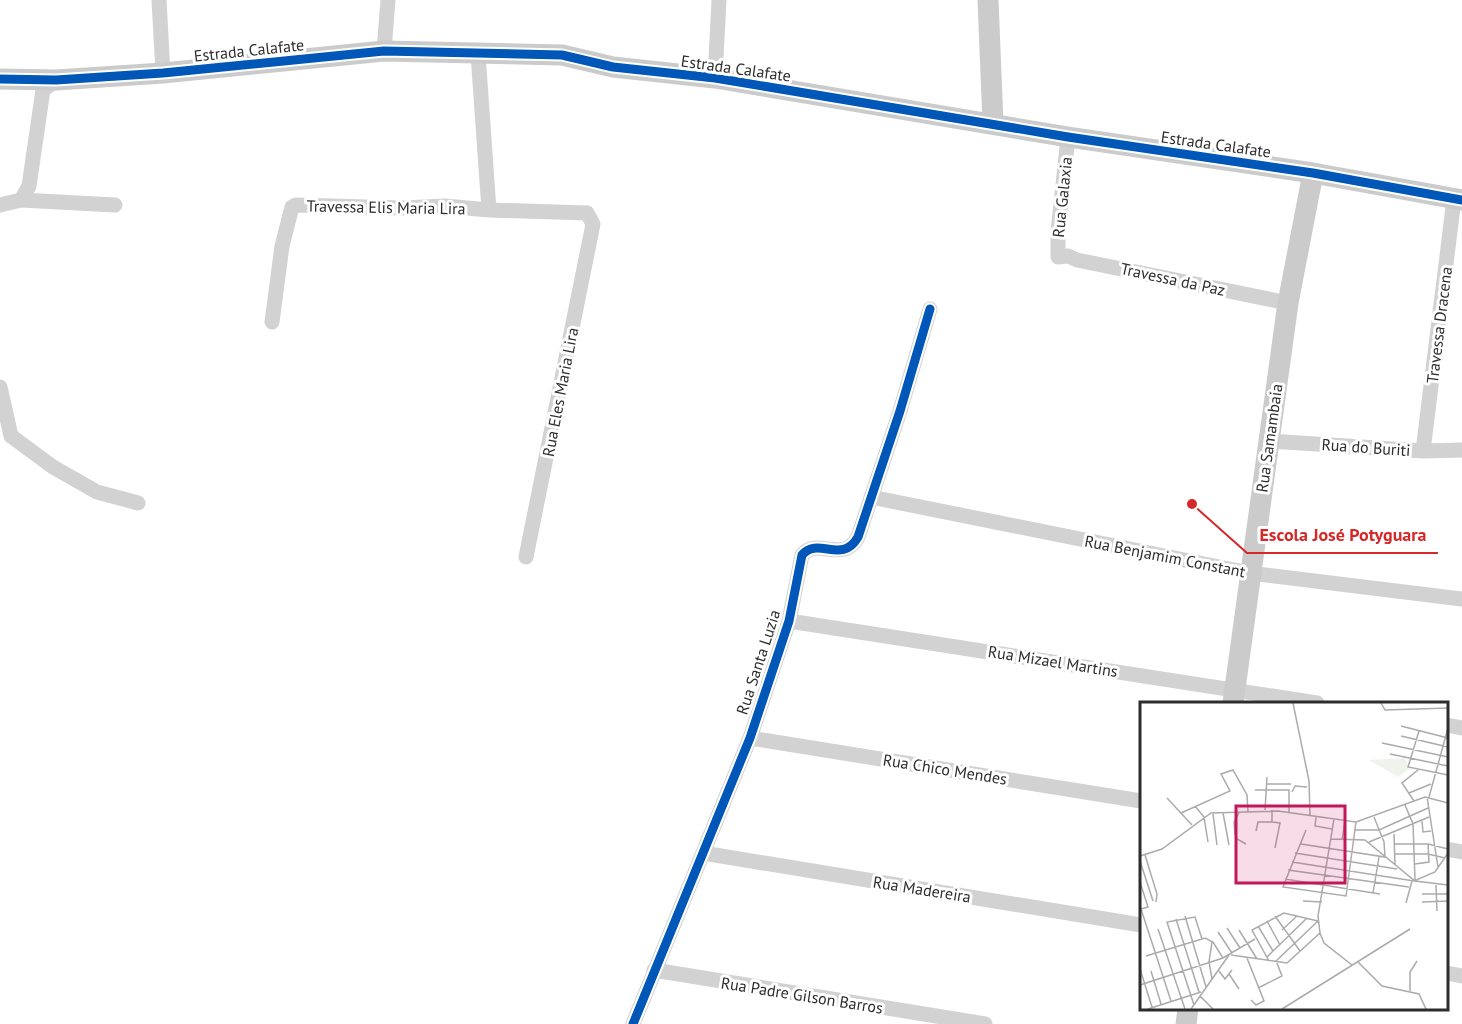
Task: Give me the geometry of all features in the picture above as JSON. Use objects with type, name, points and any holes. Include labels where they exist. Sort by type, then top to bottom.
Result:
[{"type":"street","points":[[159,0],[164,73]]},
{"type":"street","points":[[384,51],[388,0]]},
{"type":"street","points":[[715,78],[719,0]]},
{"type":"street","points":[[988,0],[993,123]]},
{"type":"street","name":"Estrada Calafate","points":[[0,79],[56,80],[164,73],[384,51],[562,55],[613,68],[715,78],[1068,137],[1313,173],[1458,199]]},
{"type":"street","name":"Travessa Elis Maria Lira","points":[[478,54],[489,210]]},
{"type":"street","points":[[21,200],[28,186],[43,90],[56,80]]},
{"type":"street","name":"Rua Galaxia","points":[[1058,258],[1058,232],[1068,137]]},
{"type":"street","name":"Rua Samambaia","points":[[1234,696],[1249,573],[1288,303],[1313,173]]},
{"type":"street","name":"Travessa Dracena","points":[[1423,451],[1458,199]]},
{"type":"street","points":[[0,206],[21,200],[115,205]]},
{"type":"street","name":"Travessa Elis Maria Lira","points":[[272,322],[287,221],[292,207],[296,205],[402,208],[445,206],[489,210],[587,213],[592,220],[593,228]]},
{"type":"street","name":"Rua Eles Maria Lira","points":[[526,557],[593,228]]},
{"type":"street","name":"Travessa da Paz","points":[[1058,258],[1068,256],[1077,260],[1288,303]]},
{"type":"street","name":"Rua Santa Luzia","points":[[633,1024],[750,738],[789,621],[802,555],[811,548],[845,550],[850,548],[858,537],[900,411],[930,309]]},
{"type":"street","points":[[0,387],[11,436],[53,467],[97,492],[138,503]]},
{"type":"street","name":"Rua do Buriti","points":[[1269,441],[1423,451],[1462,450]]},
{"type":"street","name":"Rua Benjamim Constant","points":[[871,497],[1249,573],[1462,599]]},
{"type":"street","name":"Rua Mizael Martins","points":[[789,621],[1234,696],[1305,702]]},
{"type":"street","points":[[1447,725],[1462,728]]},
{"type":"street","name":"Rua Chico Mendes","points":[[750,738],[1140,801]]},
{"type":"street","points":[[1447,849],[1462,852]]},
{"type":"street","name":"Rua Madereira","points":[[703,853],[1140,925]]},
{"type":"street","name":"Rua Padre Gilson Barros","points":[[654,970],[985,1024]]},
{"type":"street","points":[[1447,973],[1462,976]]},
{"type":"street","points":[[1186,1024],[1188,1009]]},
{"type":"cycle path","points":[[0,79],[56,80],[163,73],[384,51],[562,55],[613,67],[715,78],[1068,137],[1313,173],[1462,200]]},
{"type":"cycle path","points":[[633,1024],[750,738],[789,621],[802,555],[815,548],[845,549],[852,545],[858,537],[900,411],[930,309]]},
{"type":"place","name":"Escola José Potyguara","points":[[1192,504]]}]
